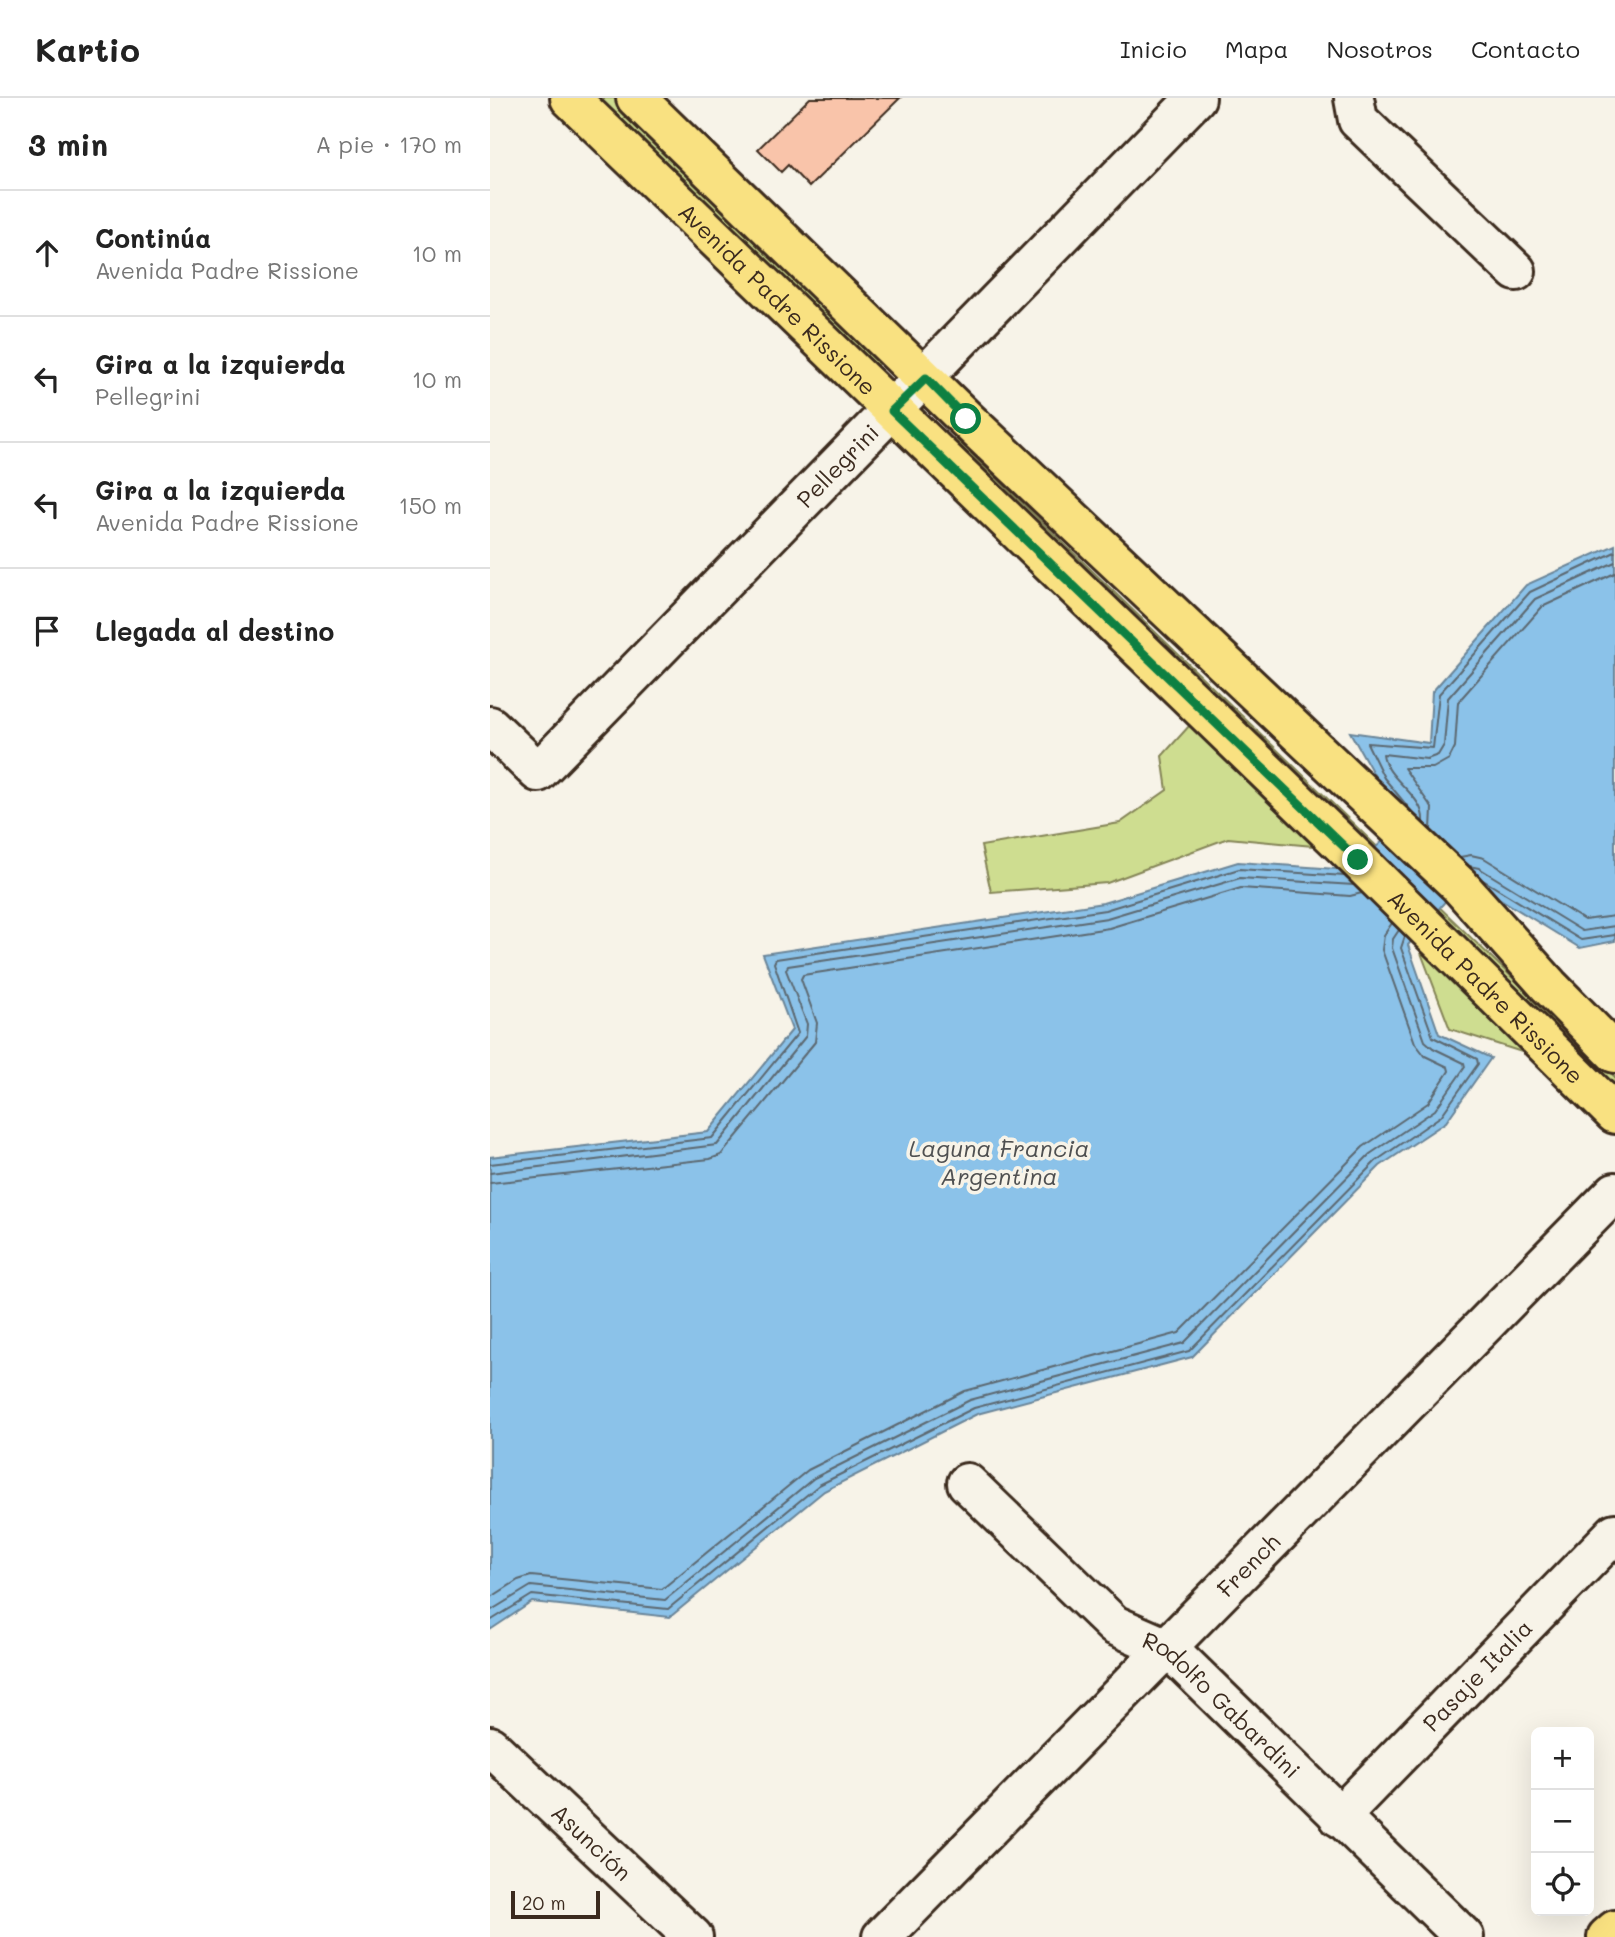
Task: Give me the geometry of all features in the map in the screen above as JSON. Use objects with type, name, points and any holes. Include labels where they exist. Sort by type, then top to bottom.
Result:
[{"type":"main road","name":"Avenida Padre Rissione","points":[[570,98],[1358,860],[1615,1114]]},
{"type":"main road","name":"Avenida Padre Rissione","points":[[636,98],[1459,885],[1549,986],[1615,1053]]},
{"type":"main road","points":[[1607,1937],[1615,1930]]},
{"type":"street","name":"Pellegrini","points":[[490,726],[538,772],[926,378],[1196,98]]},
{"type":"street","points":[[1354,98],[1358,120],[1516,271]]},
{"type":"street","name":"French","points":[[882,1937],[1169,1649],[1615,1192]]},
{"type":"street","name":"Rodolfo Gabardini","points":[[967,1483],[1114,1625],[1169,1649],[1464,1937]]},
{"type":"street","name":"Pasaje Italia","points":[[1339,1817],[1615,1534]]},
{"type":"street","name":"Asunción","points":[[490,1746],[692,1937]]},
{"type":"green space","points":[[584,98],[618,98],[882,360],[865,376]]},
{"type":"green space","points":[[956,439],[1615,1077],[1615,1087],[949,443]]},
{"type":"green space","points":[[1190,725],[1313,846],[1228,838],[1107,883],[991,892],[981,846],[1120,823],[1167,790],[1162,756]]},
{"type":"green space","points":[[1418,945],[1525,1053],[1450,1029]]},
{"type":"water","name":"Laguna Francia Argentina","points":[[1615,545],[1615,941],[1580,948],[1471,881],[1459,885],[1408,945],[1439,1034],[1491,1058],[1446,1122],[1380,1166],[1192,1357],[977,1414],[824,1491],[670,1617],[532,1602],[490,1630],[490,1157],[708,1132],[792,1030],[763,954],[1103,903],[1238,862],[1351,870],[1408,818],[1378,782],[1350,732],[1429,743],[1432,692],[1526,585]]},
{"type":"building","points":[[810,98],[900,98],[809,187],[788,165],[781,172],[758,149]]},
{"type":"route","points":[[966,419],[926,378],[892,411],[1358,860]]}]
